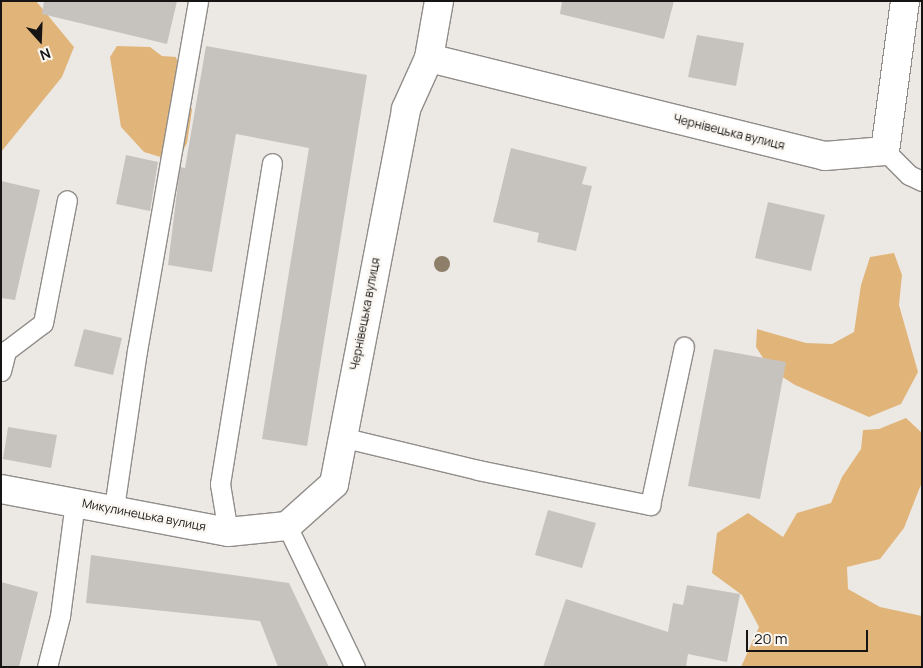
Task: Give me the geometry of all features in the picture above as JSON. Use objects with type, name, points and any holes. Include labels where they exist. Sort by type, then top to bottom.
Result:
[{"type":"street","name":"Чернівецька вулиця","points":[[287,526],[334,484],[341,437],[406,109],[428,58],[439,1]]},
{"type":"street","points":[[885,151],[905,1]]},
{"type":"street","name":"Чернівецька вулиця","points":[[428,58],[825,156],[885,151]]},
{"type":"street","name":"Микулинецька вулиця","points":[[1,489],[114,508],[228,532],[287,526]]},
{"type":"lane","points":[[114,508],[137,351],[198,1]]},
{"type":"lane","points":[[885,151],[908,175],[922,181]]},
{"type":"lane","points":[[228,532],[220,484],[272,163]]},
{"type":"lane","points":[[1,371],[6,351],[43,323],[67,200]]},
{"type":"lane","points":[[341,437],[478,470],[650,505],[684,347]]},
{"type":"lane","points":[[47,667],[60,616],[75,502]]},
{"type":"lane","points":[[287,526],[355,667]]},
{"type":"shaded area","points":[[1,1],[36,1],[74,47],[62,77],[1,152]]},
{"type":"shaded area","points":[[117,46],[150,47],[162,56],[176,57],[192,110],[187,143],[177,162],[144,152],[121,127],[110,57]]},
{"type":"shaded area","points":[[894,253],[902,275],[899,305],[918,372],[901,404],[869,417],[795,385],[770,369],[756,347],[757,329],[806,343],[832,344],[854,332],[861,285],[870,257]]},
{"type":"shaded area","points":[[906,418],[922,433],[922,482],[904,528],[880,559],[847,567],[848,589],[880,607],[922,616],[922,667],[741,667],[759,627],[742,595],[712,573],[717,533],[748,513],[783,537],[797,513],[831,503],[842,477],[861,449],[863,430],[879,429]]},
{"type":"building","points":[[44,1],[177,1],[167,44],[42,14]]},
{"type":"building","points":[[562,1],[674,1],[664,39],[560,14]]},
{"type":"building","points":[[697,35],[744,43],[736,86],[688,77]]},
{"type":"building","points":[[206,46],[367,75],[307,446],[262,439],[309,148],[236,134],[212,272],[168,265],[180,167],[185,168]]},
{"type":"building","points":[[511,148],[587,167],[582,184],[592,186],[576,251],[537,242],[539,233],[493,222]]},
{"type":"building","points":[[126,155],[158,162],[150,211],[116,204]]},
{"type":"building","points":[[1,181],[40,190],[15,300],[1,298]]},
{"type":"building","points":[[768,202],[825,215],[811,271],[755,258]]},
{"type":"building","points":[[84,329],[122,338],[113,375],[74,366]]},
{"type":"building","points":[[714,349],[786,362],[760,499],[688,486]]},
{"type":"building","points":[[8,427],[57,435],[51,468],[3,459]]},
{"type":"building","points":[[548,510],[596,523],[582,568],[535,555]]},
{"type":"building","points":[[91,555],[289,583],[329,667],[278,667],[260,621],[86,603]]},
{"type":"building","points":[[1,582],[38,592],[19,667],[1,667]]},
{"type":"building","points":[[687,585],[740,594],[727,662],[688,654],[686,667],[543,667],[566,599],[668,632],[673,603],[683,605]]}]
